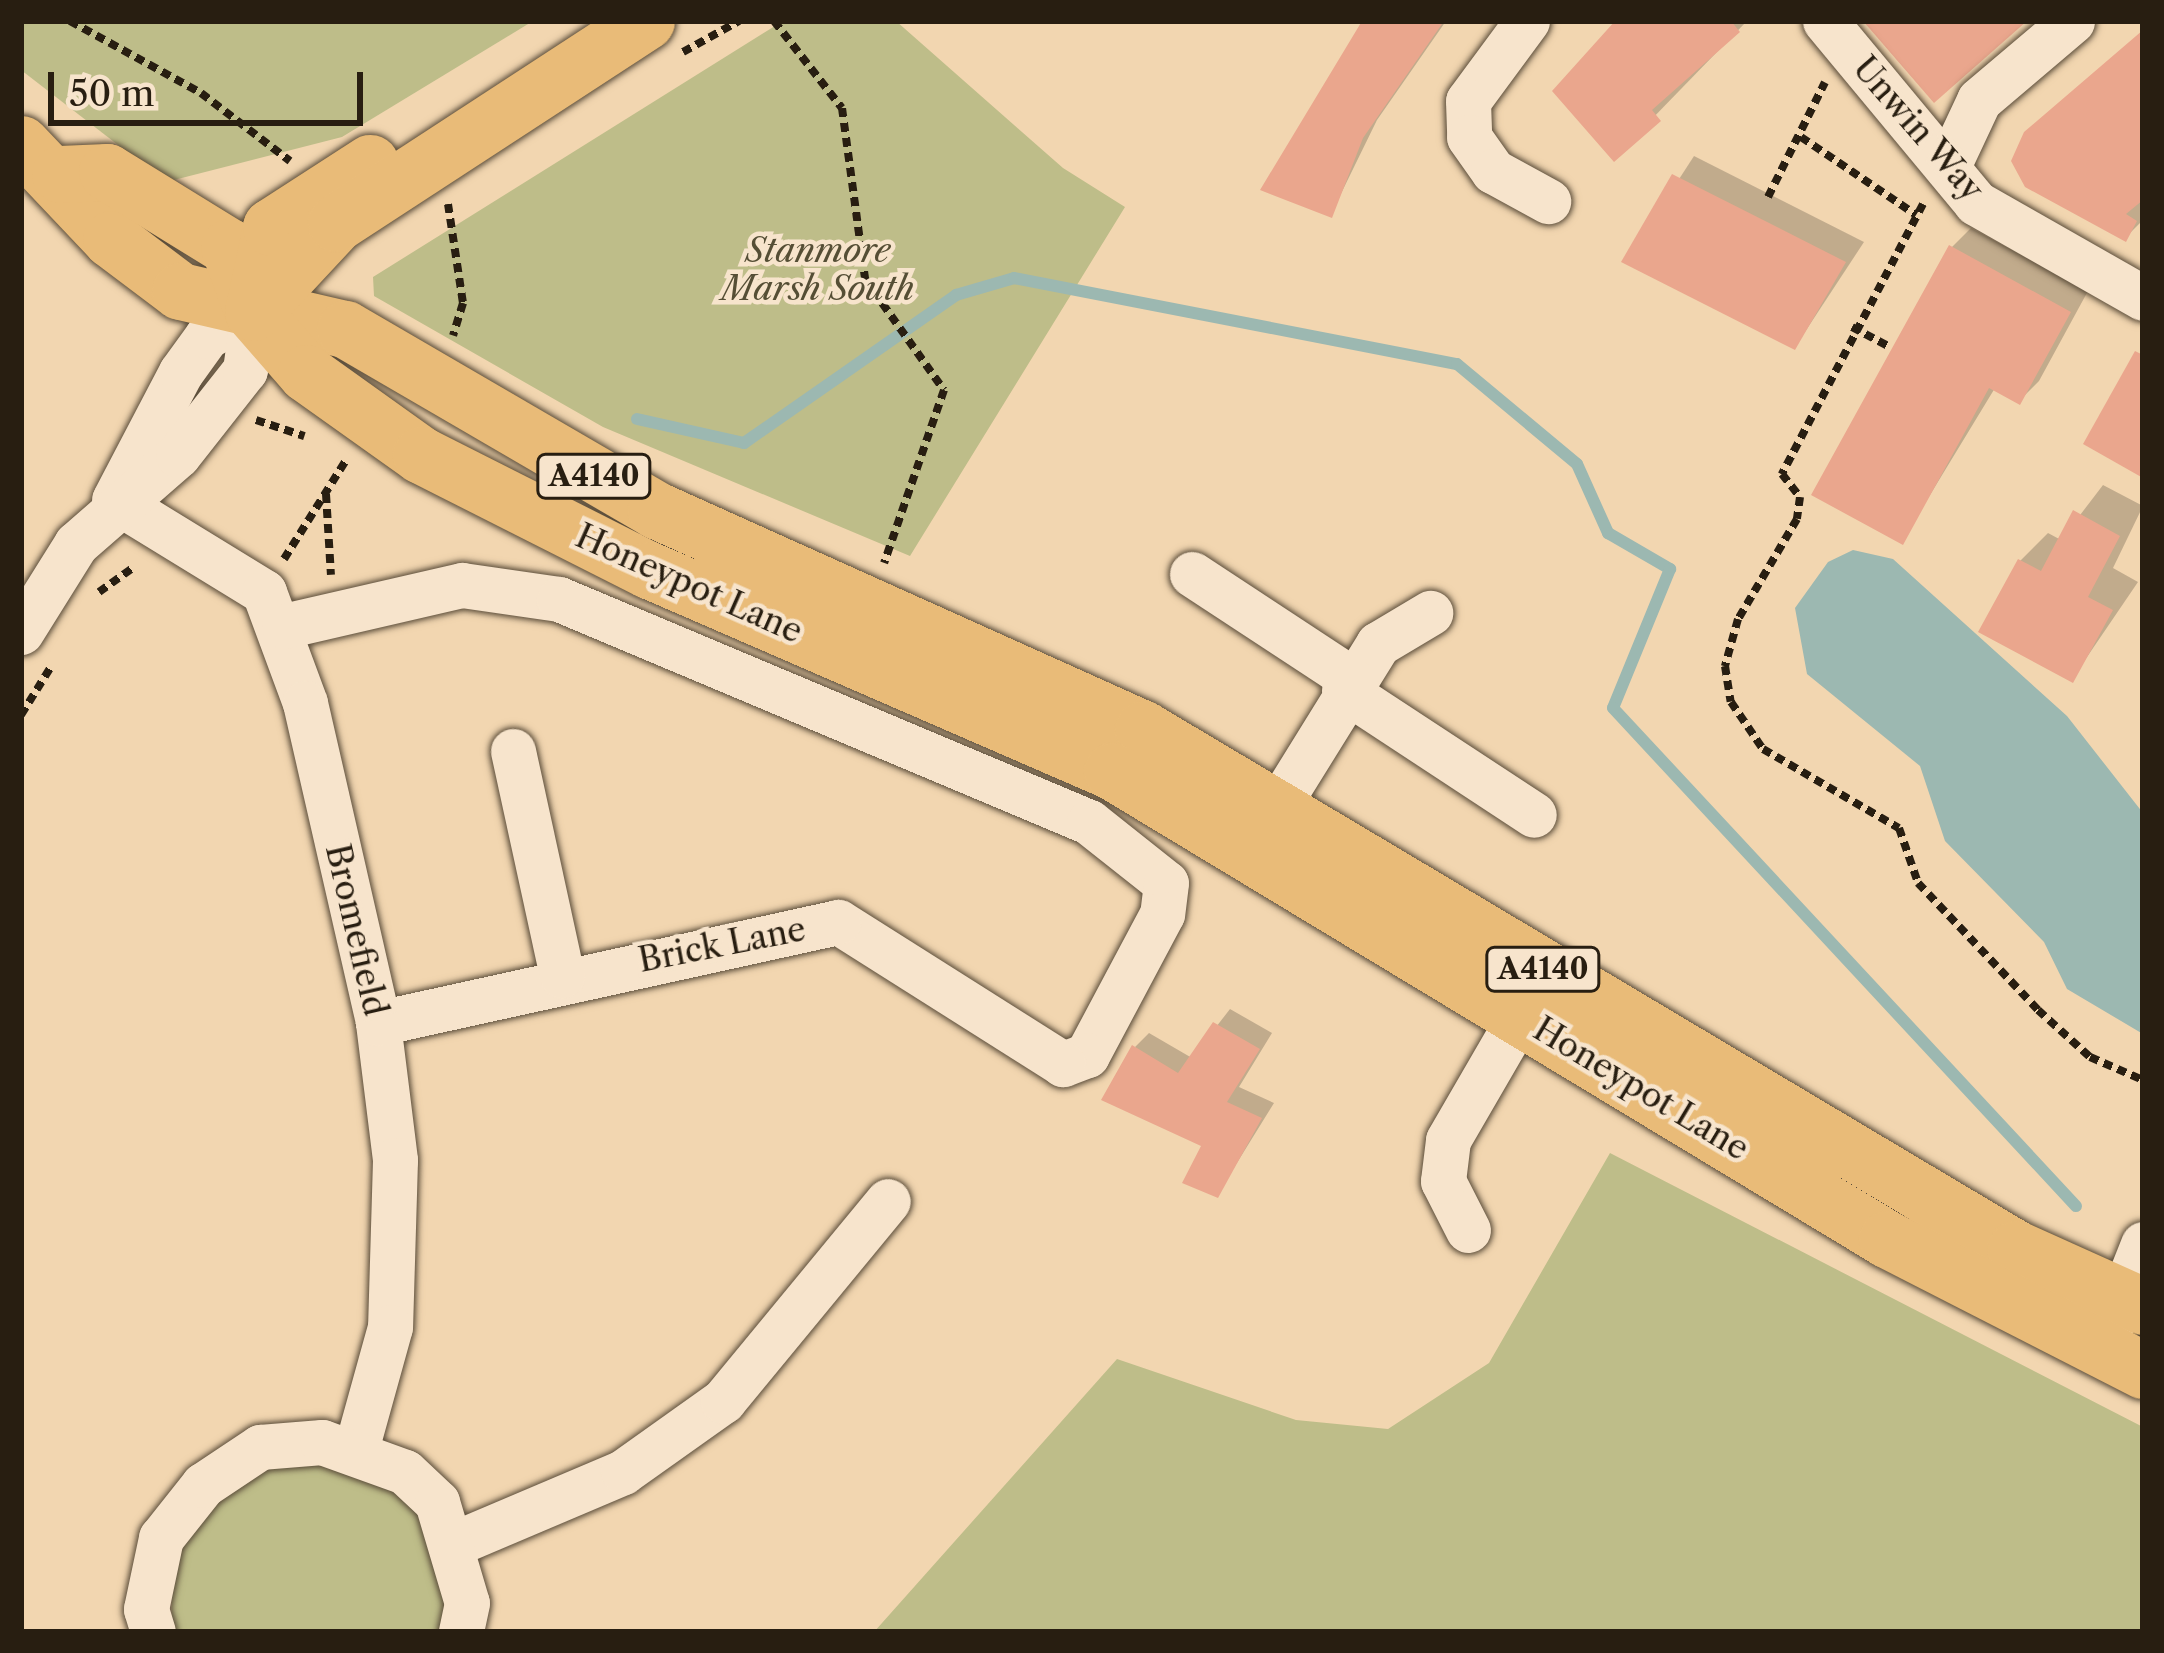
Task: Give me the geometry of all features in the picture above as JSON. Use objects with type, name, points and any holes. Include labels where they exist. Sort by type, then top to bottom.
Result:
[{"type":"main road","points":[[253,312],[336,223],[646,21]]},
{"type":"main road","name":"A4140","points":[[40,159],[111,239],[180,291],[253,312]]},
{"type":"main road","name":"Honeypot Lane","points":[[253,312],[345,329],[656,510],[1127,750],[1277,807],[2016,1250],[2132,1302]]},
{"type":"main road","name":"Honeypot Lane","points":[[1127,750],[1520,1016],[1888,1239],[2121,1361]]},
{"type":"street","points":[[1527,21],[1468,101],[1469,137],[1493,171],[1548,201]]},
{"type":"street","points":[[1950,162],[1979,100],[2072,21]]},
{"type":"street","name":"Unwin Way","points":[[1834,31],[1950,162],[1976,202],[2143,298]]},
{"type":"street","points":[[21,632],[114,500],[181,372],[207,336],[253,312]]},
{"type":"street","name":"Bromefield","points":[[114,500],[244,575],[284,626],[378,1023],[395,1160],[390,1327],[356,1450]]},
{"type":"street","points":[[1192,574],[1534,815]]},
{"type":"street","points":[[284,626],[462,585],[559,599],[1089,822],[1127,750]]},
{"type":"street","points":[[1277,807],[1348,684],[1378,644],[1430,613]]},
{"type":"street","points":[[513,751],[562,976]]},
{"type":"street","name":"Brick Lane","points":[[378,1023],[562,976],[838,922],[1063,1064],[1088,1055],[1162,914],[1166,883],[1089,822]]},
{"type":"street","points":[[1468,1230],[1443,1181],[1448,1140],[1520,1016]]},
{"type":"street","points":[[456,1543],[623,1472],[723,1401],[888,1201]]},
{"type":"street","points":[[2121,1361],[2143,1244]]},
{"type":"street","points":[[153,1632],[146,1610],[160,1538],[203,1485],[260,1447],[356,1450],[405,1472],[437,1502],[456,1543],[461,1632]]},
{"type":"path","points":[[70,21],[240,118],[297,167]]},
{"type":"path","points":[[774,21],[842,108],[865,279],[886,316],[944,390],[942,421],[883,567]]},
{"type":"path","points":[[1768,197],[1801,137],[1834,31]]},
{"type":"path","points":[[1801,137],[1916,215]]},
{"type":"path","points":[[1950,162],[1852,327],[1782,474],[1800,497],[1797,519],[1738,619],[1724,666],[1731,702],[1763,749],[1899,828],[1918,883],[2038,1010],[2090,1057],[2143,1080]]},
{"type":"path","points":[[427,218],[443,206],[463,303],[447,355]]},
{"type":"path","points":[[1852,327],[1888,346]]},
{"type":"path","points":[[239,434],[251,418],[313,440]]},
{"type":"path","points":[[279,567],[347,458],[330,449]]},
{"type":"path","points":[[326,493],[334,618]]},
{"type":"green space","points":[[21,21],[533,21],[342,137],[166,182],[21,70]]},
{"type":"green space","name":"Stanmore Marsh South","points":[[783,21],[896,21],[1063,168],[1125,207],[910,556],[603,427],[374,296],[373,277]]},
{"type":"green space","points":[[1610,1153],[2143,1427],[2143,1632],[874,1632],[1117,1359],[1296,1420],[1388,1429],[1489,1363]]},
{"type":"green space","points":[[307,1459],[393,1486],[424,1518],[444,1559],[445,1632],[172,1632],[171,1565],[191,1521],[262,1466]]},
{"type":"water","points":[[1853,550],[1893,559],[2067,716],[2143,813],[2143,1034],[2067,989],[2044,942],[1945,841],[1920,766],[1807,674],[1795,608],[1828,562]]},
{"type":"building","points":[[1362,21],[1444,21],[1363,138],[1332,218],[1260,190]]},
{"type":"building","points":[[1615,21],[1731,21],[1740,32],[1652,110],[1661,121],[1614,162],[1552,91]]},
{"type":"building","points":[[1863,21],[2027,21],[1934,103]]},
{"type":"building","points":[[2143,30],[2143,200],[2126,214],[2137,221],[2126,242],[2025,187],[2011,161],[2024,132]]},
{"type":"building","points":[[1672,174],[1846,262],[1795,350],[1621,262]]},
{"type":"building","points":[[1949,245],[2071,312],[2020,405],[1989,388],[1903,545],[1811,495]]},
{"type":"building","points":[[2135,351],[2143,355],[2143,478],[2083,444]]},
{"type":"building","points":[[2073,510],[2120,536],[2088,597],[2113,610],[2073,683],[1978,632],[2018,559],[2041,571]]},
{"type":"building","points":[[1213,1022],[1260,1049],[1227,1102],[1262,1118],[1218,1198],[1182,1183],[1201,1146],[1101,1100],[1132,1045],[1178,1073]]},
{"type":"waterway","points":[[637,419],[744,443],[956,295],[1014,278],[1457,364],[1577,464],[1608,533],[1670,569],[1613,708],[2076,1206]]}]
